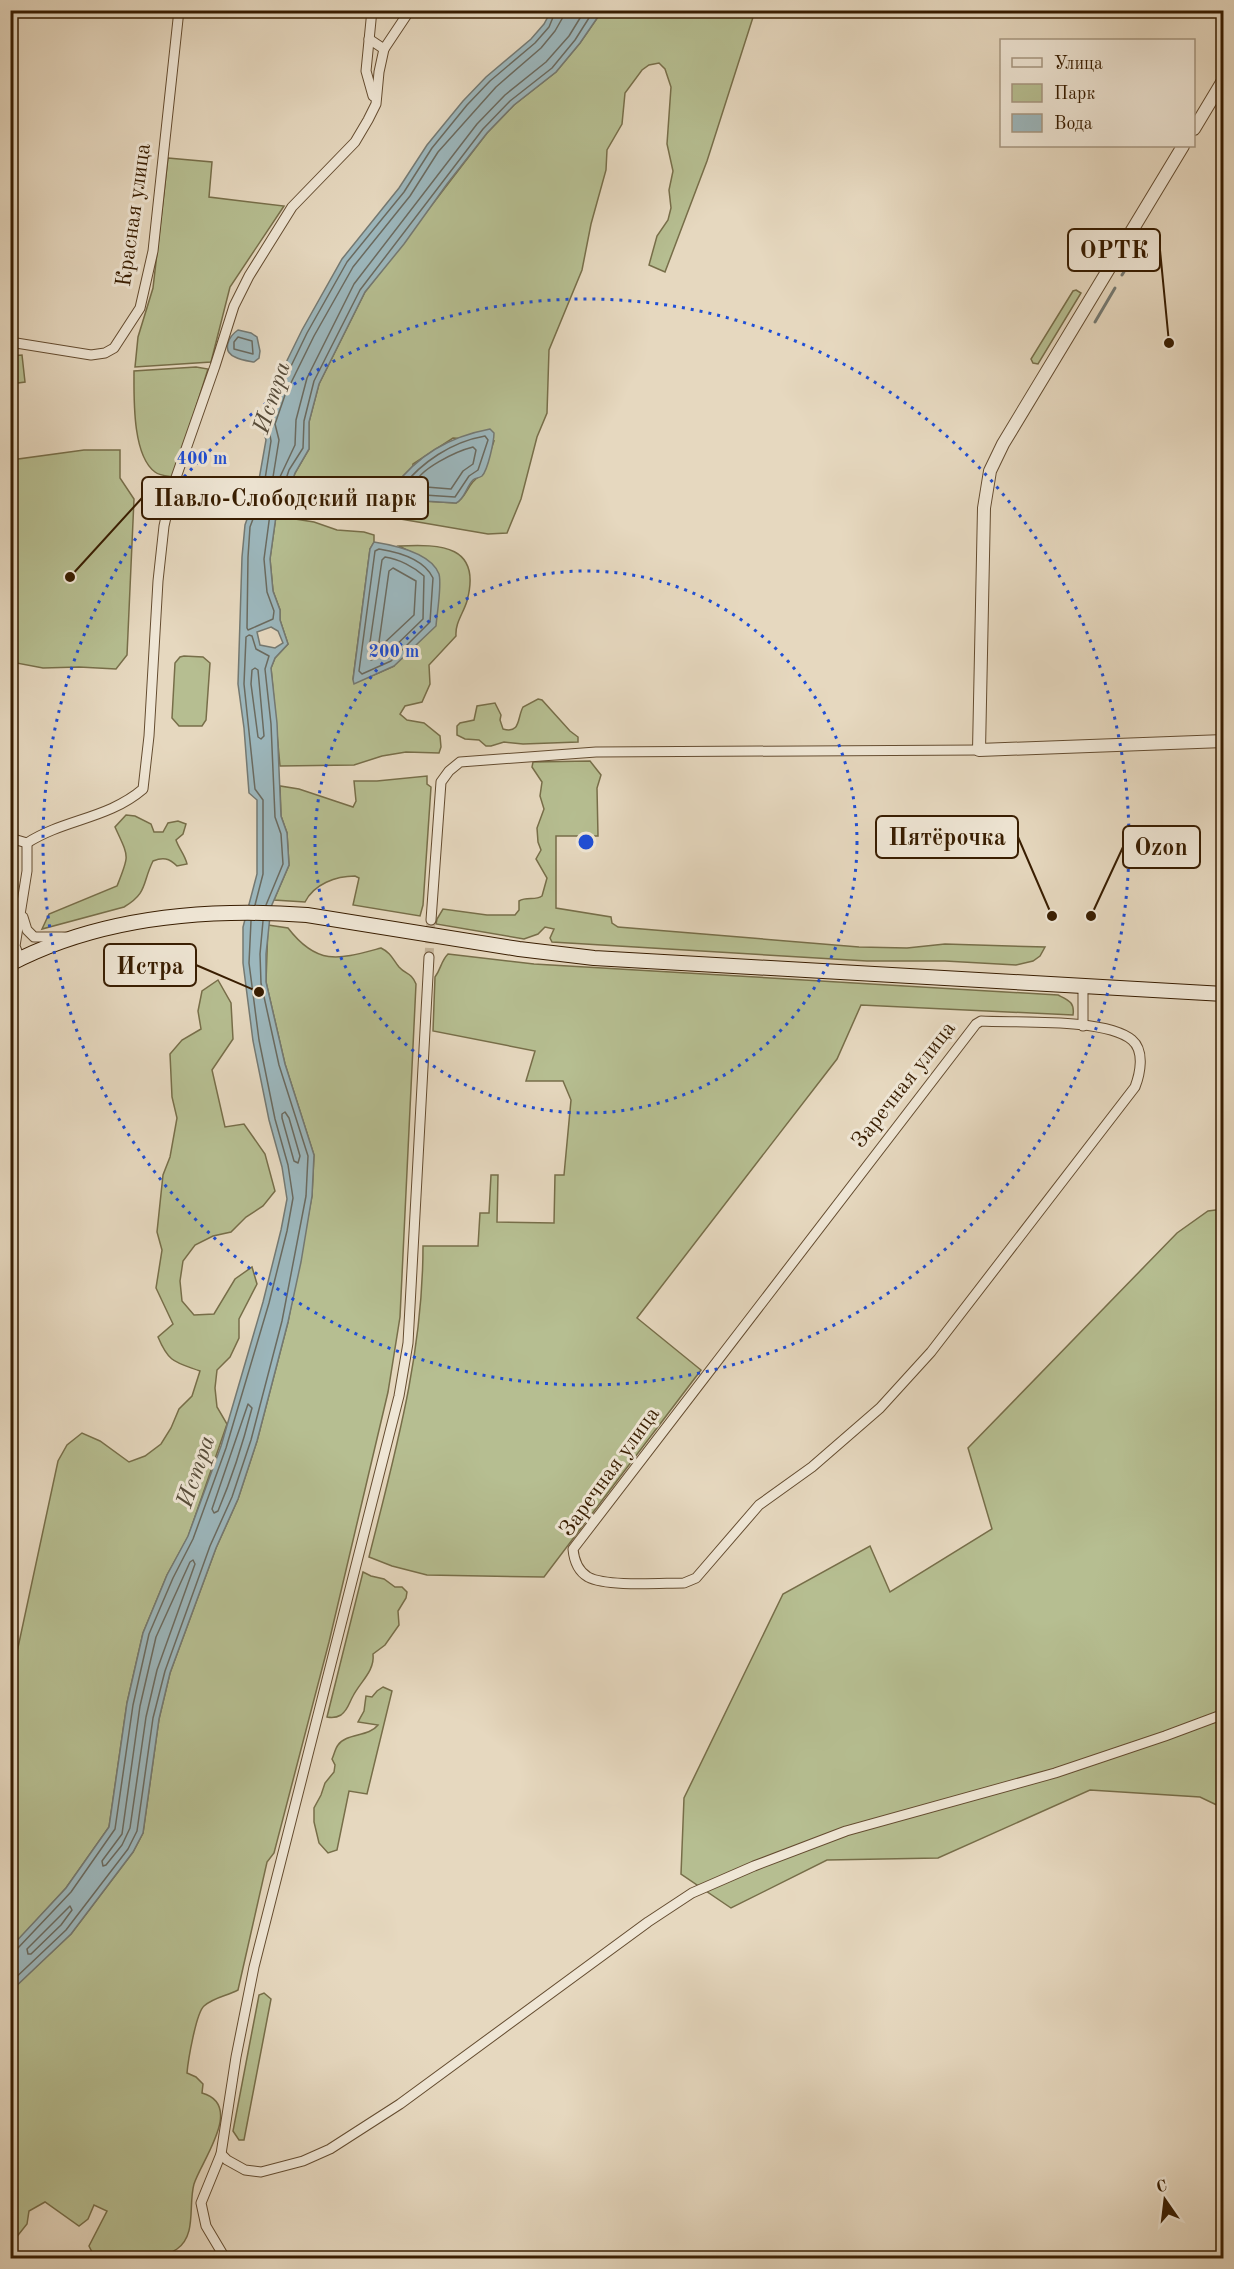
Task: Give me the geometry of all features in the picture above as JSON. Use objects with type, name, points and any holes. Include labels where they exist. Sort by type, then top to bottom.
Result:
[{"type":"main road","points":[[15,962],[80,935],[132,924],[228,912],[273,912],[344,920],[519,949],[594,958],[1224,994]]},
{"type":"street","name":"Красная улица","points":[[10,342],[91,355],[105,353],[114,348],[140,308],[153,251],[179,10]]},
{"type":"street","points":[[372,10],[366,71],[376,104]]},
{"type":"street","points":[[10,838],[27,843],[45,832],[113,810],[143,789],[164,526],[173,486],[234,306],[249,276],[292,207],[355,142],[376,104],[384,49],[410,10]]},
{"type":"street","points":[[369,39],[384,49]]},
{"type":"street","points":[[1195,127],[1224,79]]},
{"type":"street","points":[[980,750],[984,508],[990,471],[1003,444],[1182,147]]},
{"type":"street","points":[[431,920],[441,782],[460,762],[596,752],[980,750],[1224,741]]},
{"type":"street","points":[[15,962],[15,946],[27,871],[27,843]]},
{"type":"street","points":[[10,930],[22,908]]},
{"type":"street","points":[[22,908],[27,930],[34,937],[53,938],[80,935]]},
{"type":"street","points":[[225,2259],[206,2226],[201,2203],[221,2154],[236,2057],[254,1967],[403,1375],[408,1342],[429,957]]},
{"type":"street","points":[[1083,985],[1083,1026]]},
{"type":"street","name":"Заречная улица","points":[[981,1021],[1083,1026],[1114,1030],[1134,1041],[1140,1056],[1140,1074],[1135,1088],[931,1352],[871,1416],[812,1467],[759,1506],[696,1578],[684,1583],[601,1582],[586,1576],[575,1562],[573,1549],[976,1024],[981,1021]]},
{"type":"street","points":[[221,2154],[234,2165],[245,2170],[261,2172],[303,2161],[330,2149],[400,2104],[648,1922],[692,1893],[754,1866],[846,1831],[1054,1773],[1224,1714]]},
{"type":"green space","points":[[602,11],[755,11],[707,161],[665,272],[649,265],[657,236],[668,220],[671,208],[669,190],[673,171],[667,144],[671,87],[665,69],[659,63],[649,65],[642,70],[625,93],[622,124],[607,150],[606,170],[591,224],[582,270],[549,350],[547,413],[537,437],[521,499],[507,533],[488,534],[342,509],[287,496],[295,473],[309,449],[309,422],[319,384],[365,292],[487,133],[514,105],[556,72]],"holes":[[[453,438],[494,441],[482,475],[473,481],[463,497],[456,503],[407,500],[413,464]]]},
{"type":"green space","points":[[168,158],[212,162],[209,197],[284,206],[230,287],[211,362],[135,367],[138,337],[153,288]]},
{"type":"green space","points":[[1073,291],[1081,293],[1038,364],[1033,363],[1031,359]]},
{"type":"green space","points":[[22,355],[25,382],[11,384],[11,356]]},
{"type":"green space","points":[[196,367],[208,369],[174,477],[159,474],[147,464],[138,439],[134,371]]},
{"type":"green space","points":[[84,450],[120,450],[120,478],[134,499],[127,655],[116,669],[43,668],[11,662],[11,460]]},
{"type":"green space","points":[[276,516],[314,522],[337,530],[374,535],[374,542],[370,549],[353,679],[369,677],[394,666],[426,560],[399,546],[443,548],[463,558],[469,568],[470,582],[467,601],[458,623],[456,636],[429,665],[430,684],[422,702],[405,706],[400,714],[407,720],[424,723],[440,736],[439,753],[406,752],[382,756],[354,765],[280,766],[271,668],[275,658],[288,644],[273,591],[270,559]]},
{"type":"green space","points":[[184,656],[203,657],[210,663],[206,720],[202,726],[179,726],[172,718],[175,663]]},
{"type":"green space","points":[[538,699],[542,700],[578,737],[578,742],[523,744],[504,742],[486,746],[479,740],[465,739],[457,735],[457,726],[460,723],[474,720],[477,706],[495,703],[501,715],[503,729],[509,730],[516,727],[523,707]]},
{"type":"green space","points":[[590,761],[601,775],[597,788],[598,836],[556,836],[556,908],[611,917],[612,923],[618,927],[859,947],[907,948],[945,944],[1045,947],[1040,956],[1033,961],[1016,965],[945,961],[867,961],[552,942],[550,938],[554,929],[545,927],[538,934],[524,939],[436,924],[443,909],[487,915],[515,915],[519,910],[519,901],[542,896],[547,878],[536,859],[541,850],[537,828],[544,809],[540,796],[542,782],[532,767],[533,762]]},
{"type":"green space","points":[[427,776],[427,784],[431,787],[423,905],[420,916],[353,905],[359,878],[355,876],[326,882],[314,890],[305,902],[274,900],[289,865],[287,833],[281,816],[280,786],[299,789],[353,807],[356,801],[354,781]]},
{"type":"green space","points":[[126,815],[135,816],[151,824],[154,832],[163,832],[168,823],[178,821],[186,824],[183,834],[176,840],[187,864],[177,866],[163,859],[153,861],[141,892],[124,907],[42,929],[49,914],[117,886],[126,856],[115,827]]},
{"type":"green space","points":[[268,925],[288,928],[309,949],[330,957],[353,955],[381,948],[412,977],[416,984],[400,1317],[388,1392],[329,1642],[274,1853],[267,1862],[238,1990],[204,2006],[195,2027],[187,2073],[196,2077],[203,2084],[202,2093],[214,2099],[220,2109],[220,2121],[217,2134],[194,2184],[190,2228],[187,2236],[177,2249],[158,2257],[137,2260],[95,2258],[89,2246],[107,2211],[94,2205],[88,2219],[79,2226],[45,2202],[29,2211],[27,2224],[11,2244],[14,2258],[11,2258],[10,1991],[71,1934],[133,1852],[143,1833],[159,1719],[170,1673],[216,1548],[238,1499],[257,1441],[288,1322],[312,1196],[314,1155],[285,1064],[266,982]]},
{"type":"green space","points":[[448,954],[534,964],[1058,995],[1068,1000],[1073,1007],[1073,1015],[861,1005],[837,1059],[637,1318],[701,1370],[544,1577],[427,1575],[369,1557],[398,1442],[413,1365],[422,1286],[423,1246],[478,1246],[480,1213],[489,1213],[491,1175],[498,1175],[497,1222],[554,1223],[555,1175],[564,1175],[571,1100],[563,1081],[526,1081],[535,1051],[433,1031],[435,977]]},
{"type":"green space","points":[[218,980],[231,1003],[233,1039],[212,1070],[225,1127],[244,1124],[265,1154],[275,1191],[263,1206],[246,1217],[231,1232],[213,1236],[195,1245],[183,1261],[180,1281],[182,1301],[194,1315],[214,1314],[235,1279],[252,1267],[257,1284],[239,1319],[239,1338],[230,1357],[217,1370],[215,1388],[217,1407],[227,1424],[188,1537],[167,1575],[143,1633],[127,1703],[109,1827],[66,1888],[11,1948],[11,1680],[58,1461],[67,1445],[82,1433],[100,1441],[129,1462],[145,1456],[161,1444],[179,1409],[192,1396],[200,1371],[184,1366],[170,1357],[158,1337],[173,1324],[156,1288],[162,1250],[157,1232],[163,1175],[170,1157],[177,1118],[172,1097],[170,1054],[182,1040],[201,1029],[198,1011],[202,991]]},
{"type":"green space","points":[[1223,1209],[1223,1808],[1200,1797],[1090,1790],[938,1858],[827,1860],[731,1908],[681,1874],[684,1798],[783,1594],[870,1546],[890,1592],[992,1529],[968,1448],[1177,1233],[1208,1211]]},
{"type":"green space","points":[[363,1572],[384,1579],[395,1587],[402,1587],[407,1592],[406,1598],[398,1611],[399,1625],[385,1645],[373,1654],[372,1666],[347,1709],[334,1718],[327,1717]]},
{"type":"green space","points":[[383,1687],[392,1691],[367,1794],[349,1791],[337,1850],[328,1853],[319,1843],[314,1822],[314,1808],[325,1783],[334,1772],[335,1765],[332,1759],[338,1745],[346,1738],[369,1732],[378,1725],[358,1722],[364,1711],[366,1696],[372,1697]]},
{"type":"green space","points":[[264,1993],[271,1999],[244,2140],[239,2140],[233,2131],[259,1995]]},
{"type":"water","points":[[551,11],[602,11],[556,72],[514,105],[487,133],[365,292],[319,384],[309,422],[309,449],[295,473],[287,496],[276,516],[270,559],[273,591],[288,644],[275,658],[271,668],[277,723],[281,816],[287,833],[289,865],[271,907],[266,954],[266,982],[285,1064],[314,1155],[312,1196],[301,1262],[257,1441],[238,1499],[216,1548],[170,1673],[159,1719],[143,1833],[133,1852],[71,1934],[11,1991],[10,1948],[66,1888],[109,1827],[127,1703],[143,1633],[167,1575],[188,1536],[221,1446],[263,1302],[287,1199],[282,1167],[269,1120],[253,1041],[243,963],[243,927],[257,874],[257,800],[249,793],[238,684],[242,557],[245,525],[257,491],[266,440],[261,423],[273,389],[302,330],[342,259],[399,188],[427,145],[463,101],[486,77],[531,39],[544,24]],"holes":[[[271,627],[278,631],[283,643],[275,648],[260,645],[257,632]]]},
{"type":"water","points":[[238,330],[257,337],[260,351],[259,358],[254,362],[237,358],[228,351],[229,340]]},
{"type":"water","points":[[490,429],[494,437],[486,468],[482,476],[474,479],[459,501],[456,503],[407,500],[394,494],[392,489],[423,457],[461,437]]},
{"type":"water","points":[[374,542],[411,551],[435,567],[439,574],[440,585],[436,626],[394,666],[354,684],[370,549]]},
{"type":"waterway","points":[[1122,275],[1138,249]]},
{"type":"waterway","points":[[1095,322],[1115,288]]},
{"type":"tunnel","points":[[429,957],[431,920]]},
{"type":"place","name":"ОРТК","points":[[1169,343]]},
{"type":"place","name":"Павло-Слободский парк","points":[[70,577]]},
{"type":"place","name":"Пятёрочка","points":[[1052,916]]},
{"type":"place","name":"Ozon","points":[[1091,916]]},
{"type":"place","name":"Истра","points":[[259,992]]}]
